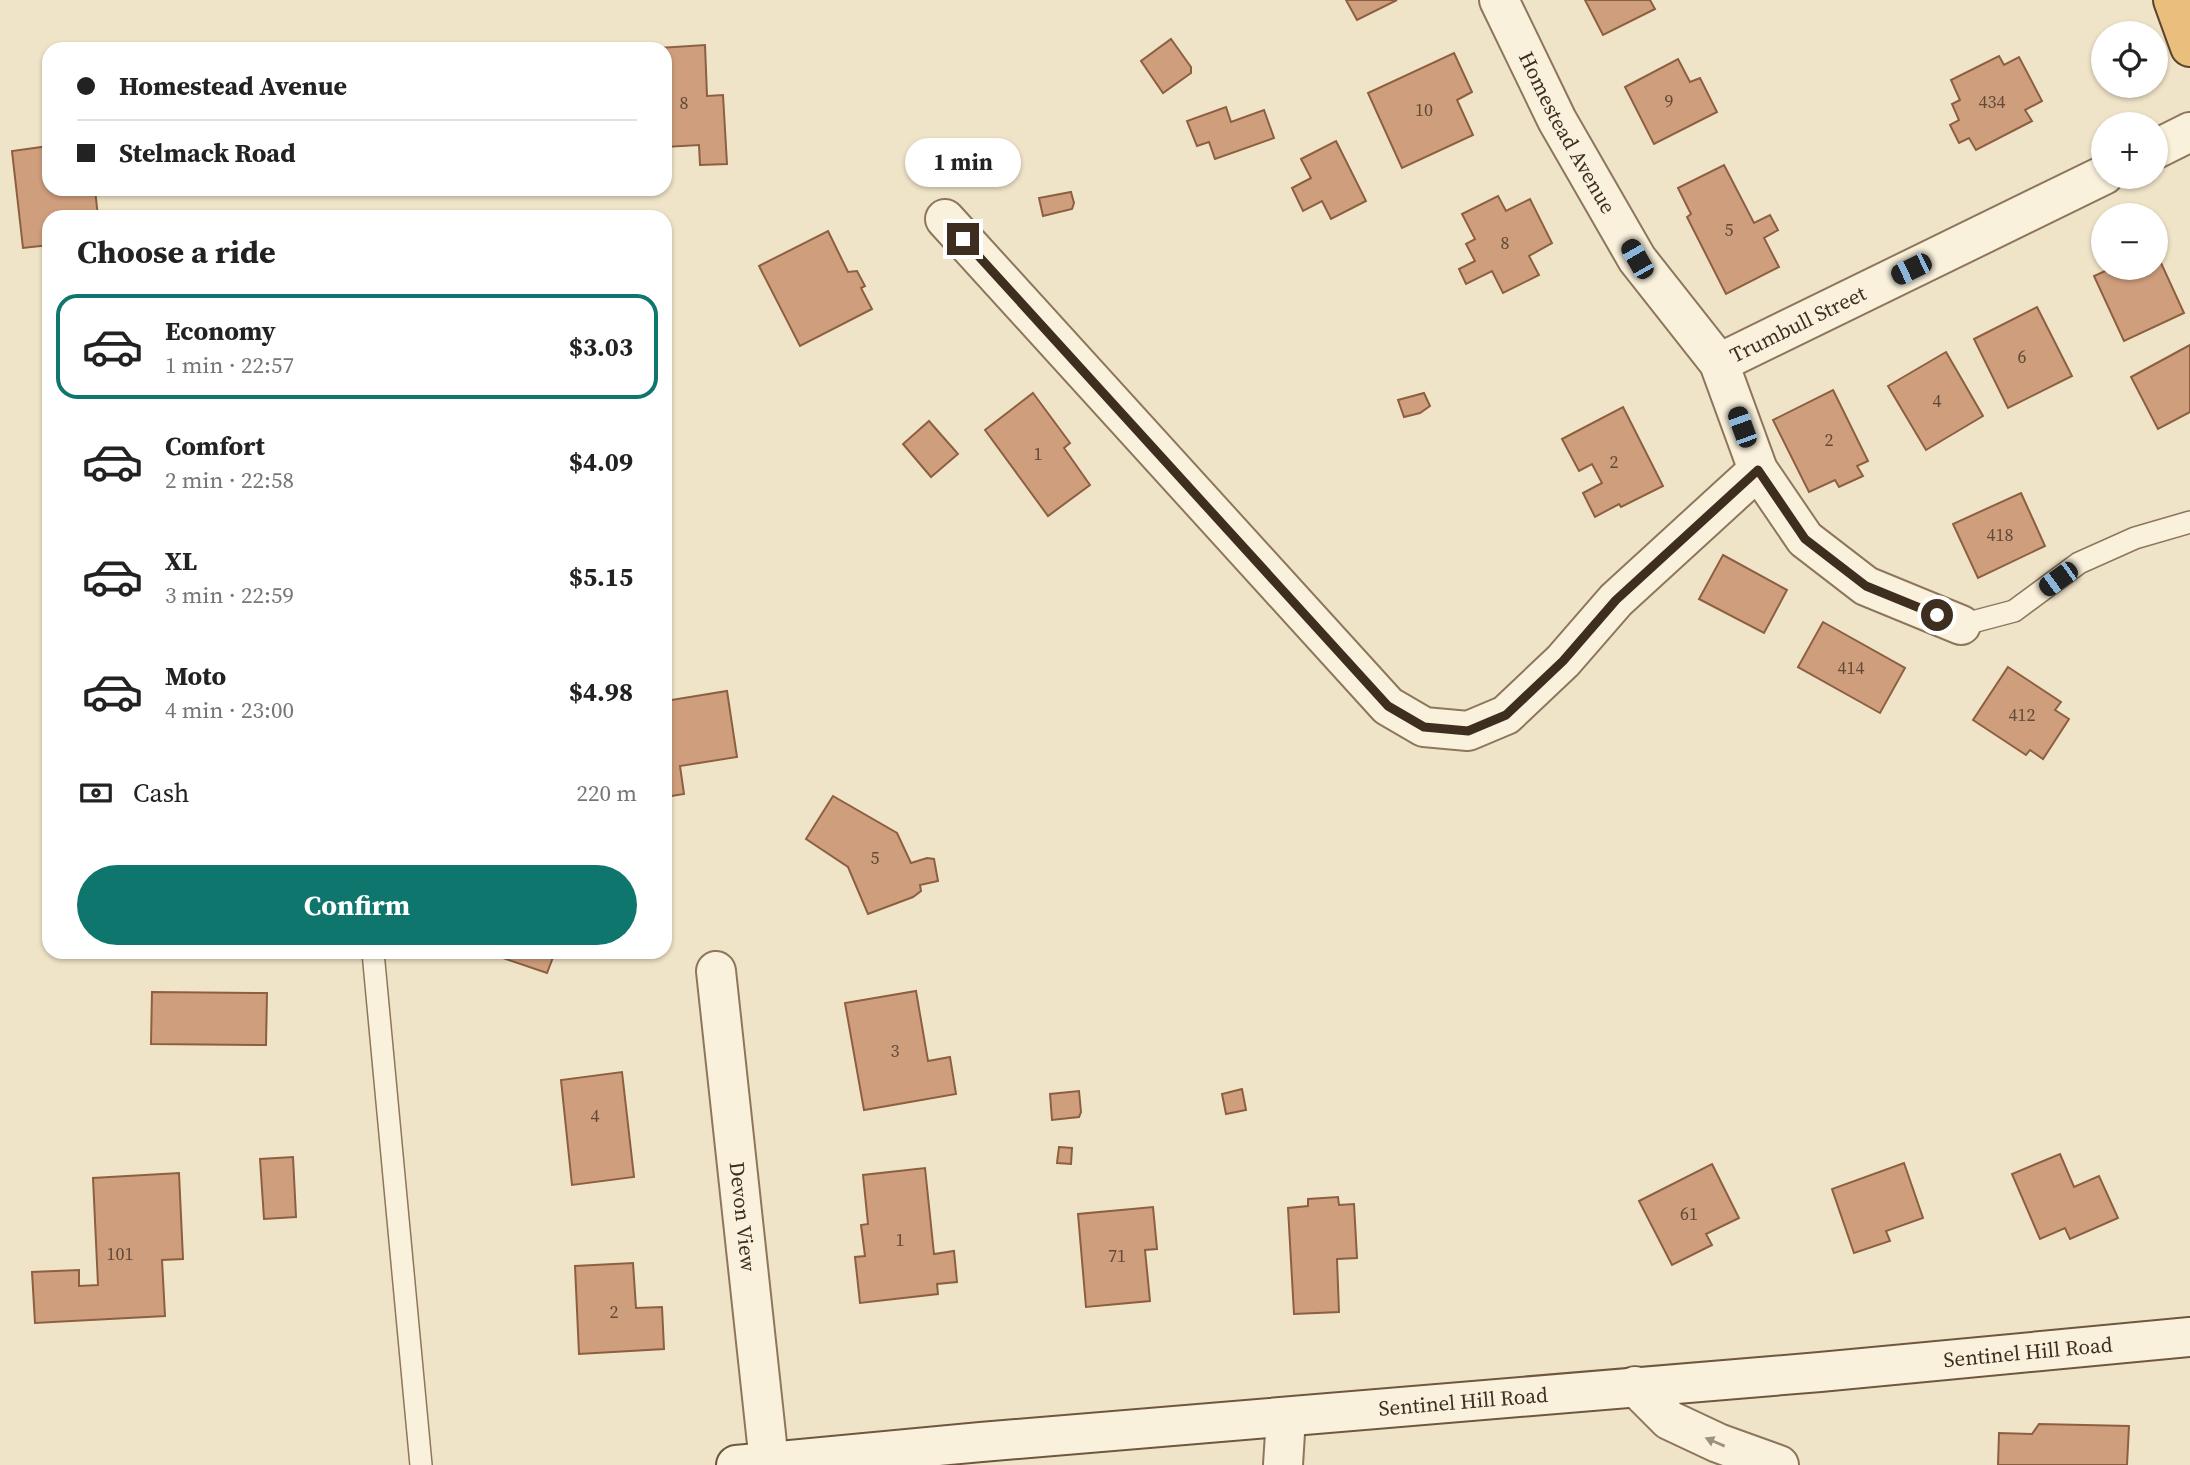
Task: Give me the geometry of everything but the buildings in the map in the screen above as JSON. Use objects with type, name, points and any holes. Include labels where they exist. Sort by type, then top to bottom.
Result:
[{"type":"highway","points":[[2173,0],[2190,47]]},
{"type":"street","name":"Homestead Avenue","points":[[1499,0],[1558,120],[1637,259],[1718,363],[1758,470],[1805,539],[1866,586],[1961,625]]},
{"type":"street","points":[[2168,143],[2190,132]]},
{"type":"street","name":"Trumbull Street","points":[[1718,363],[2091,180]]},
{"type":"street","points":[[945,219],[1388,706],[1424,727],[1468,731],[1506,715],[1563,661],[1616,600],[1758,470]]},
{"type":"street","name":"Devon View","points":[[716,971],[752,1463]]},
{"type":"street","name":"Sentinel Hill Road","points":[[752,1463],[1820,1372],[2190,1337]]},
{"type":"street","points":[[1635,1386],[1669,1420],[1718,1443],[1779,1465]]},
{"type":"street","points":[[1283,1465],[1286,1417]]},
{"type":"lane","points":[[1961,625],[2014,611],[2079,563],[2134,538],[2190,522]]},
{"type":"lane","points":[[374,959],[421,1465]]},
{"type":"route","points":[[963,239],[1388,706],[1424,727],[1468,731],[1506,715],[1563,661],[1616,600],[1758,470],[1805,539],[1866,586],[1937,615]]}]
